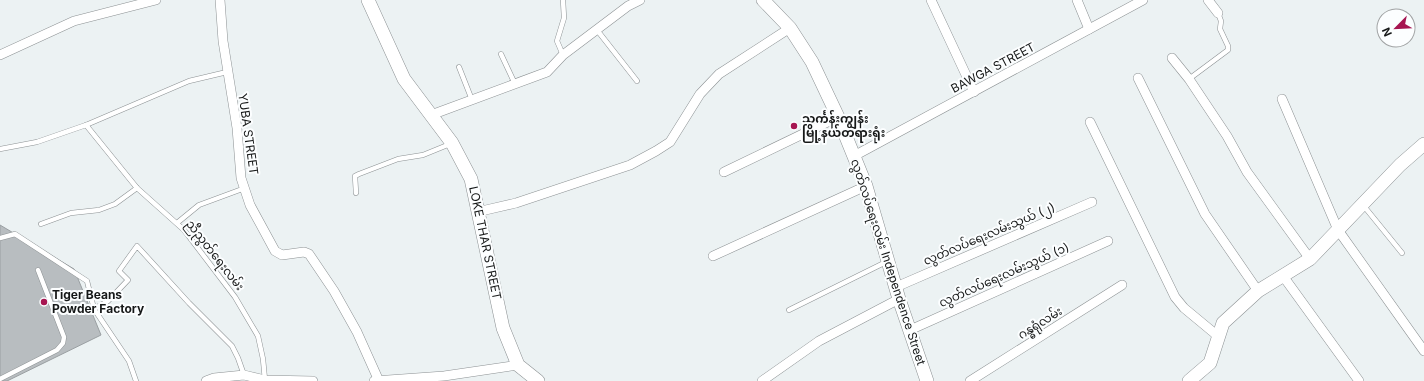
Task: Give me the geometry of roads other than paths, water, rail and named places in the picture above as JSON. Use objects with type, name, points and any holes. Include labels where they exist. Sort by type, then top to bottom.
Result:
[{"type":"street","points":[[0,55],[74,21],[156,0]]},
{"type":"street","name":"YUBA STREET","points":[[220,0],[227,72],[237,128],[241,178],[250,206],[276,251],[282,255],[304,252],[309,254],[334,291],[357,332],[379,381]]},
{"type":"street","name":"LOKE THAR STREET","points":[[368,0],[404,79],[452,143],[471,179],[477,212],[504,328],[518,365]]},
{"type":"street","points":[[431,115],[548,72],[563,55],[628,6],[640,0]]},
{"type":"street","points":[[931,0],[974,92]]},
{"type":"street","points":[[1077,0],[1089,29]]},
{"type":"street","name":"BAWGA STREET","points":[[854,156],[1143,0]]},
{"type":"street","points":[[1208,0],[1218,13]]},
{"type":"street","name":"လွတ်လပ်ရေးလမ်း Independence Street","points":[[769,3],[790,28],[812,62],[838,117],[866,186],[898,293],[927,381]]},
{"type":"street","points":[[477,212],[516,203],[630,166],[656,151],[670,142],[700,94],[719,74],[790,28]]},
{"type":"street","points":[[1172,58],[1189,79],[1227,136],[1247,172],[1310,259]]},
{"type":"street","points":[[1138,78],[1205,214],[1258,291]]},
{"type":"street","points":[[1282,99],[1338,230],[1424,351]]},
{"type":"street","points":[[724,172],[838,117]]},
{"type":"street","points":[[1090,122],[1175,297],[1184,308],[1219,337]]},
{"type":"street","points":[[1189,381],[1210,363],[1223,323],[1258,291],[1310,259],[1400,165],[1424,144]]},
{"type":"street","points":[[714,256],[866,186]]},
{"type":"street","name":"လွတ်လပ်ရေးလမ်းသွယ် (၂)","points":[[762,381],[819,342],[898,293],[1092,202]]},
{"type":"street","name":"လွတ်လပ်ရေးလမ်းသွယ် (၁)","points":[[910,330],[1108,241]]},
{"type":"street","points":[[1283,276],[1359,381]]},
{"type":"street","name":"ဂန္ဓရုံလမ်း","points":[[970,381],[1122,285]]},
{"type":"street","points":[[374,381],[444,376],[518,365],[538,381]]},
{"type":"street","points":[[206,381],[214,378],[244,375],[266,380],[313,381]]},
{"type":"lane","points":[[563,0],[564,18],[557,41],[563,55]]},
{"type":"lane","points":[[1189,79],[1228,50],[1220,29],[1221,21],[1218,13]]},
{"type":"lane","points":[[597,30],[637,82]]},
{"type":"lane","points":[[501,54],[515,84]]},
{"type":"lane","points":[[459,67],[472,100]]},
{"type":"lane","points":[[0,149],[37,142],[86,125],[189,81],[227,72]]},
{"type":"lane","name":"ညီညွတ်ရေးလမ်း","points":[[86,125],[137,188],[184,230],[235,297],[258,336],[266,380]]},
{"type":"lane","points":[[356,193],[355,176],[398,159],[423,154],[452,143]]},
{"type":"lane","points":[[41,224],[71,213],[99,210],[115,204],[137,188]]},
{"type":"lane","points":[[177,223],[198,205],[245,188]]},
{"type":"lane","points":[[1362,204],[1402,253]]},
{"type":"lane","points":[[0,238],[14,234],[87,281],[94,309],[129,361],[136,381]]},
{"type":"lane","points":[[94,309],[108,301],[128,280],[118,271],[137,246],[184,298],[232,346],[244,375]]},
{"type":"lane","points":[[789,310],[888,261]]},
{"type":"lane","points":[[0,379],[57,350],[63,344],[64,337],[38,270]]},
{"type":"place","name":"သင်္ကန်းကျွန်း မြို့နယ်တရားရုံး","points":[[794,126]]},
{"type":"place","name":"Tiger Beans Powder Factory","points":[[44,302]]}]
